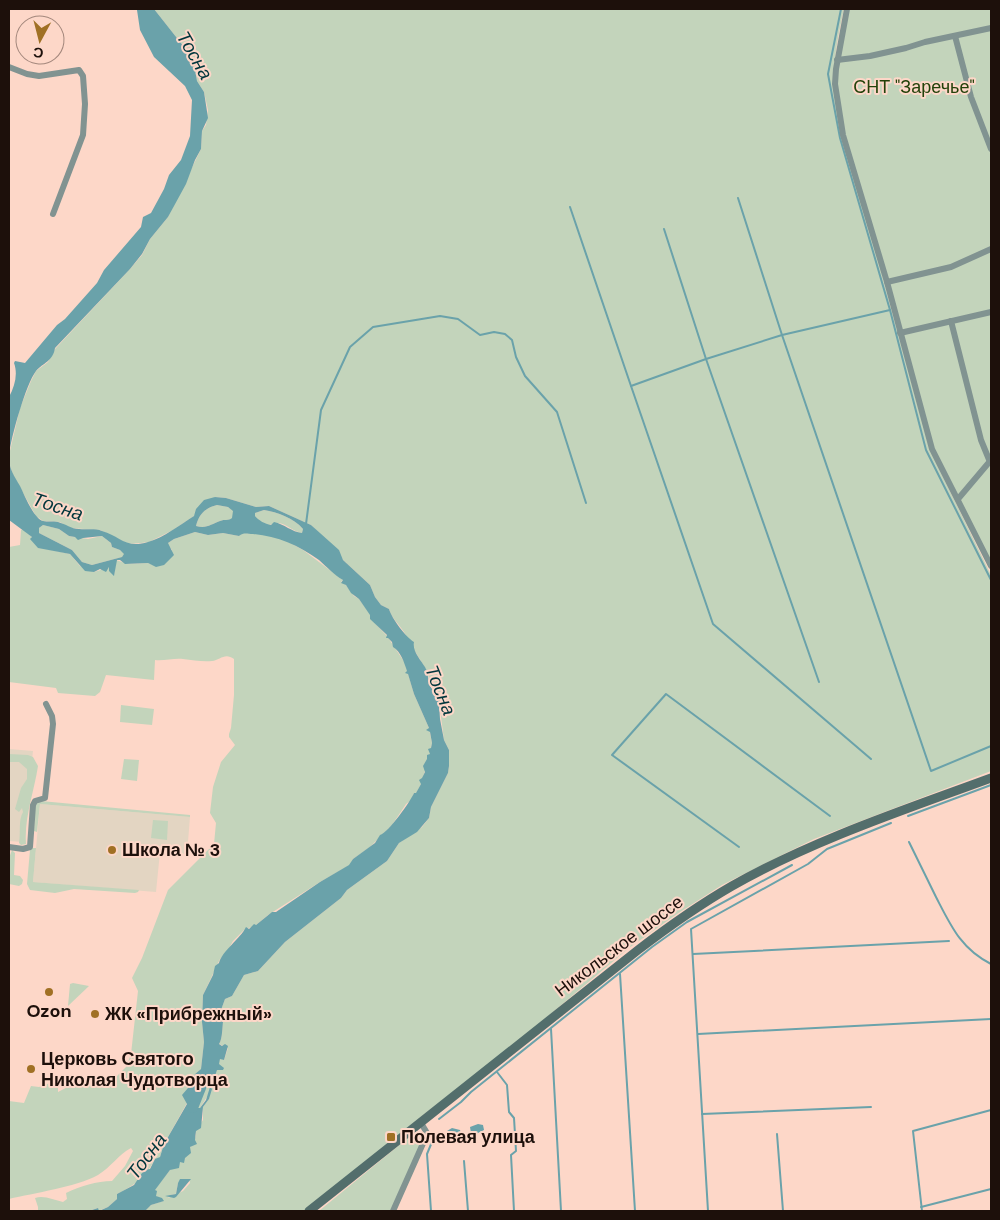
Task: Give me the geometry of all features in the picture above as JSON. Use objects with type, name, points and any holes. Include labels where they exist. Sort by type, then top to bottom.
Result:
[{"type":"main road","name":"Никольское шоссе","points":[[309,1211],[660,933],[732,886],[791,857],[858,828],[991,778]]},
{"type":"street","points":[[847,9],[837,60],[835,84],[843,135],[887,282],[932,449],[991,566]]},
{"type":"street","points":[[837,60],[870,56],[991,28]]},
{"type":"street","points":[[955,36],[971,97],[991,149]]},
{"type":"street","points":[[9,67],[27,74],[39,76],[80,70],[83,76],[85,104],[83,135],[53,214]]},
{"type":"street","points":[[887,282],[951,267],[991,249]]},
{"type":"street","points":[[900,333],[991,312]]},
{"type":"street","points":[[951,321],[981,440],[991,461],[958,499]]},
{"type":"street","points":[[9,848],[23,849],[30,846],[33,805],[35,801],[44,798],[53,724],[52,716],[46,704]]},
{"type":"street","points":[[393,1211],[426,1139],[427,1133],[421,1123]]},
{"type":"shaded area","points":[[9,749],[33,751],[23,842],[9,841]]},
{"type":"shaded area","name":"Школа № 3","points":[[40,804],[190,817],[187,854],[160,852],[156,892],[33,882]]},
{"type":"green space","points":[[154,9],[844,9],[835,60],[835,92],[883,278],[930,450],[991,575],[991,771],[814,839],[722,885],[629,948],[522,1038],[422,1116],[306,1211],[145,1211],[151,1205],[163,1201],[156,1196],[154,1190],[170,1170],[185,1158],[190,1147],[193,1145],[196,1130],[203,1120],[203,1107],[209,1099],[210,1092],[200,1108],[198,1108],[198,1100],[195,1098],[197,1091],[202,1086],[214,1079],[220,1058],[224,1060],[228,1048],[219,1044],[224,1015],[221,1010],[225,999],[232,996],[244,975],[258,971],[285,942],[341,898],[347,890],[387,861],[399,843],[422,827],[429,818],[431,807],[448,773],[449,766],[449,750],[444,740],[438,694],[432,687],[426,670],[389,609],[381,605],[370,585],[343,560],[339,553],[311,525],[269,506],[256,507],[226,498],[215,497],[194,516],[173,530],[149,542],[128,544],[100,530],[69,528],[60,522],[43,521],[36,516],[10,466],[9,455],[20,408],[36,371],[48,362],[55,349],[142,255],[150,239],[168,217],[201,149],[202,131],[206,125],[208,110],[204,92],[197,81],[195,70],[184,47]],"holes":[[[189,1179],[190,1183],[183,1191],[168,1198],[176,1194],[178,1183]]]},
{"type":"green space","name":"СНТ \"Заречье\"","points":[[847,9],[991,9],[991,566],[932,449],[843,135],[835,84]]},
{"type":"green space","points":[[217,505],[228,507],[234,511],[233,518],[222,520],[206,527],[196,526],[203,512]]},
{"type":"green space","points":[[264,510],[290,519],[303,529],[302,533],[280,523],[268,525],[257,520],[255,513]]},
{"type":"green space","points":[[43,525],[59,529],[69,536],[88,539],[102,536],[111,543],[112,547],[125,554],[122,557],[92,565],[82,562],[72,550],[39,533],[39,528]]},
{"type":"green space","points":[[21,530],[24,530],[32,537],[31,539],[38,547],[70,554],[80,566],[94,572],[110,567],[114,575],[116,560],[128,564],[148,563],[156,566],[172,550],[168,543],[195,532],[208,535],[223,533],[239,536],[243,533],[266,534],[285,540],[303,550],[343,580],[341,582],[359,599],[371,615],[371,619],[387,636],[405,663],[414,694],[429,728],[432,743],[421,784],[416,794],[414,793],[392,825],[370,847],[353,859],[350,865],[268,915],[256,925],[244,930],[220,959],[203,995],[202,1022],[204,1042],[201,1069],[195,1074],[187,1103],[164,1144],[160,1157],[139,1180],[117,1194],[117,1199],[108,1207],[98,1211],[98,1208],[89,1211],[38,1211],[35,1198],[45,1197],[63,1202],[67,1199],[66,1193],[71,1190],[95,1183],[112,1181],[125,1166],[133,1151],[131,1148],[103,1172],[89,1179],[9,1199],[9,1101],[24,1103],[31,1086],[39,1087],[55,1081],[58,1085],[58,1092],[79,1081],[107,1086],[126,1067],[131,1054],[138,991],[132,978],[142,958],[168,890],[214,844],[216,823],[210,813],[213,787],[221,762],[235,745],[229,737],[234,695],[234,659],[228,656],[208,661],[155,660],[154,680],[106,675],[100,692],[95,696],[58,693],[56,688],[9,682],[9,547],[20,545]]},
{"type":"green space","points":[[121,705],[154,709],[152,725],[120,722]]},
{"type":"green space","points":[[9,754],[33,757],[38,766],[28,815],[26,844],[21,845],[19,843],[20,823],[23,812],[22,808],[19,812],[15,809],[21,788],[27,779],[27,769],[19,762],[9,762]]},
{"type":"green space","points":[[124,759],[139,760],[137,781],[121,779]]},
{"type":"green space","points":[[41,801],[190,815],[190,817],[40,804],[37,832],[34,831],[35,804]]},
{"type":"green space","points":[[153,820],[168,821],[167,840],[151,838]]},
{"type":"green space","points":[[36,848],[33,882],[139,890],[135,893],[74,889],[55,893],[30,890],[27,884],[30,850]]},
{"type":"green space","points":[[12,850],[15,853],[14,875],[20,876],[23,880],[19,886],[9,884],[9,858]]},
{"type":"green space","points":[[70,984],[89,986],[68,1006]]},
{"type":"green space","points":[[414,1133],[420,1133],[422,1137],[421,1144],[391,1211],[319,1211]]},
{"type":"water","points":[[135,9],[154,9],[184,47],[195,70],[197,81],[204,92],[208,118],[202,131],[201,149],[186,184],[168,217],[150,239],[142,254],[55,348],[50,359],[36,371],[24,399],[9,455],[9,397],[15,380],[15,361],[25,363],[57,325],[65,319],[97,283],[104,270],[141,227],[143,217],[151,213],[169,175],[181,160],[190,136],[192,100],[185,86],[154,57],[140,30],[137,10]]},
{"type":"water","points":[[9,460],[10,467],[30,506],[40,519],[58,522],[76,529],[99,530],[128,543],[140,544],[160,537],[194,516],[196,509],[204,500],[215,497],[226,498],[256,507],[269,506],[311,525],[339,550],[343,560],[370,585],[381,605],[389,609],[393,618],[414,642],[414,649],[426,669],[430,686],[434,692],[442,696],[439,703],[440,719],[444,740],[449,750],[449,766],[448,773],[431,807],[429,818],[417,832],[399,843],[387,861],[347,890],[341,898],[285,942],[258,971],[244,975],[232,996],[225,999],[221,1010],[224,1015],[219,1044],[228,1046],[224,1060],[220,1059],[219,1064],[224,1068],[223,1070],[217,1070],[214,1079],[202,1086],[198,1091],[196,1098],[199,1095],[198,1108],[200,1108],[206,1100],[210,1087],[212,1089],[209,1099],[203,1107],[201,1128],[196,1131],[195,1140],[197,1144],[190,1147],[191,1153],[185,1158],[184,1163],[180,1162],[179,1168],[170,1170],[155,1190],[157,1191],[156,1196],[164,1201],[151,1205],[145,1211],[99,1211],[108,1207],[117,1199],[117,1194],[134,1185],[144,1170],[150,1169],[155,1159],[160,1157],[164,1144],[187,1104],[182,1095],[192,1086],[195,1074],[201,1069],[204,1042],[202,1022],[203,995],[213,975],[215,966],[246,927],[249,929],[254,924],[256,925],[272,912],[276,912],[349,865],[353,859],[375,843],[380,835],[394,823],[421,784],[419,780],[425,772],[423,766],[427,755],[430,754],[428,749],[431,748],[432,743],[430,732],[426,730],[429,728],[414,694],[408,674],[405,673],[407,671],[392,642],[386,638],[387,635],[370,619],[370,615],[359,599],[351,593],[346,585],[341,583],[343,580],[319,560],[303,550],[279,539],[262,535],[242,534],[239,536],[223,533],[208,535],[195,532],[168,543],[174,555],[164,565],[156,567],[148,563],[125,564],[117,560],[114,576],[109,571],[109,567],[106,572],[100,569],[94,572],[85,571],[70,554],[38,548],[30,539],[32,537],[9,520]],"holes":[[[217,505],[228,507],[233,511],[232,518],[206,527],[196,526],[203,512]],[[264,510],[285,516],[299,525],[303,529],[302,533],[274,522],[271,525],[264,523],[255,516],[255,513]],[[43,525],[59,529],[78,540],[102,536],[111,543],[112,547],[124,554],[122,557],[92,565],[82,562],[72,550],[39,533],[39,528]]]},
{"type":"water","points":[[478,1124],[483,1125],[484,1130],[474,1135],[471,1133],[470,1127]]},
{"type":"water","points":[[452,1128],[460,1130],[463,1139],[456,1142],[449,1139],[447,1131]]},
{"type":"water","points":[[180,1179],[191,1179],[176,1197],[165,1196],[176,1194]]},
{"type":"waterway","points":[[841,9],[828,74],[840,138],[890,310],[782,335],[706,359],[631,386],[713,624],[871,759]]},
{"type":"waterway","points":[[738,198],[782,335],[931,771],[991,746]]},
{"type":"waterway","points":[[570,207],[631,386]]},
{"type":"waterway","points":[[664,229],[706,359],[819,682]]},
{"type":"waterway","points":[[890,310],[926,450],[991,580]]},
{"type":"waterway","points":[[306,524],[321,410],[350,347],[373,327],[440,316],[458,319],[480,335],[494,332],[505,334],[512,340],[516,357],[525,376],[557,412],[586,503]]},
{"type":"waterway","points":[[739,847],[612,755],[666,694],[830,816]]},
{"type":"waterway","points":[[908,816],[991,785]]},
{"type":"waterway","points":[[708,1211],[691,929],[808,864],[827,849],[891,823]]},
{"type":"waterway","points":[[909,842],[941,908],[958,936],[972,951],[991,964]]},
{"type":"waterway","points":[[439,1119],[652,947],[687,922],[792,865]]},
{"type":"waterway","points":[[693,954],[949,941]]},
{"type":"waterway","points":[[620,974],[635,1211]]},
{"type":"waterway","points":[[698,1034],[991,1019]]},
{"type":"waterway","points":[[551,1029],[561,1211]]},
{"type":"waterway","points":[[497,1072],[507,1085],[509,1112],[514,1118],[516,1151],[511,1155],[514,1211]]},
{"type":"waterway","name":"Тосна","points":[[193,1108],[207,1073]]},
{"type":"waterway","points":[[702,1114],[871,1107]]},
{"type":"waterway","points":[[922,1211],[913,1131],[991,1110]]},
{"type":"waterway","points":[[777,1134],[783,1211]]},
{"type":"waterway","points":[[431,1211],[427,1154],[434,1137]]},
{"type":"waterway","points":[[464,1161],[468,1211]]},
{"type":"waterway","points":[[921,1207],[991,1189]]},
{"type":"place","name":"Школа № 3","points":[[112,850]]},
{"type":"place","name":"Ozon","points":[[49,992]]},
{"type":"place","name":"ЖК «Прибрежный»","points":[[95,1014]]},
{"type":"place","name":"Церковь Святого Николая Чудотворца","points":[[31,1069]]},
{"type":"place","name":"Полевая улица","points":[[391,1137]]}]
